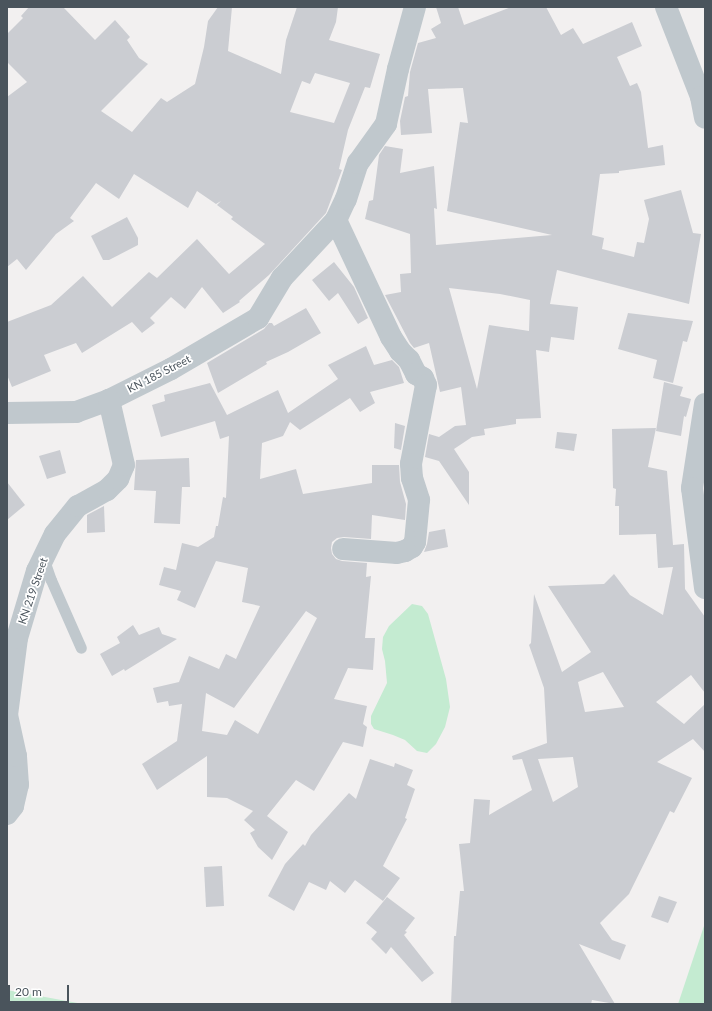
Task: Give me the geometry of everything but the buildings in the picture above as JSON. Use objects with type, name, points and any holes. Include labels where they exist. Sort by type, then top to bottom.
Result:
[{"type":"street","name":"KN 185 Street","points":[[7,413],[76,412],[108,400],[171,369],[258,318],[282,278],[336,220],[346,199],[358,163],[386,124],[414,7]]},
{"type":"street","points":[[666,7],[701,97],[705,118]]},
{"type":"street","points":[[336,220],[391,338],[400,351],[409,360],[416,374],[423,378],[426,385],[411,464],[412,478],[419,500],[415,542],[412,547],[405,551],[397,552],[343,549]]},
{"type":"street","name":"KN 219 Street","points":[[7,814],[13,806],[18,785],[16,756],[7,715],[17,638],[37,571],[55,534],[78,506],[107,490],[118,479],[124,465],[108,400]]},
{"type":"street","points":[[705,404],[692,488],[705,588]]},
{"type":"lane","points":[[44,557],[51,580],[81,648]]},
{"type":"green space","points":[[412,604],[422,606],[428,614],[446,679],[450,707],[445,727],[436,744],[427,753],[417,751],[405,740],[374,729],[371,724],[371,716],[387,683],[385,661],[382,649],[383,637],[389,626]]},
{"type":"green space","points":[[705,925],[705,1004],[678,1004],[704,926]]},
{"type":"green space","points":[[7,990],[83,1004],[7,1004]]}]
